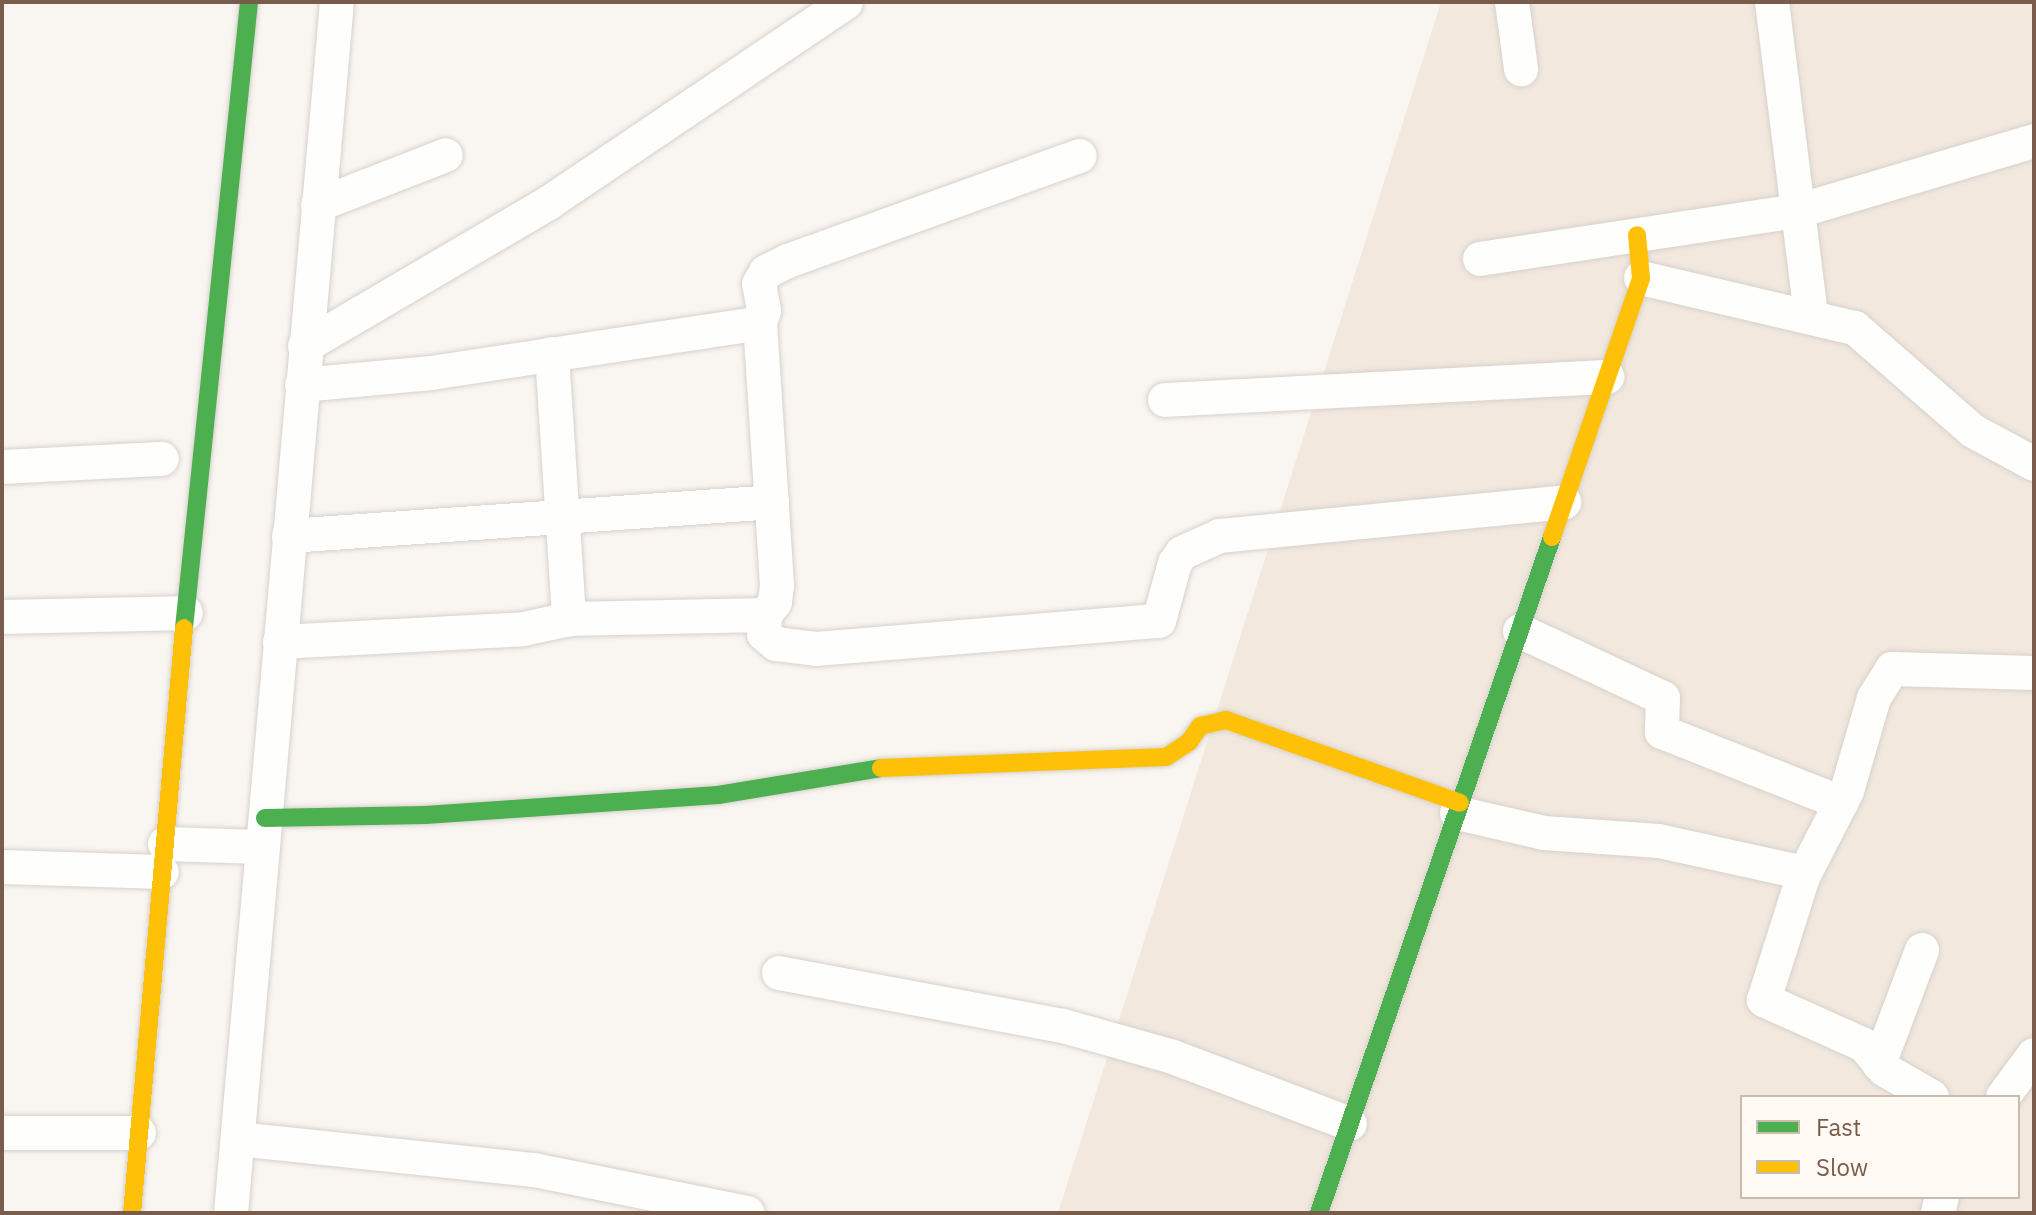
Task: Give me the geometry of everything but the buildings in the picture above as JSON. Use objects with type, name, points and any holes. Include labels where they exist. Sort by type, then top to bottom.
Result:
[{"type":"street","points":[[231,1213],[337,2]]},
{"type":"street","points":[[305,346],[550,202],[846,2]]},
{"type":"street","points":[[1512,2],[1521,69]]},
{"type":"street","points":[[1772,2],[1811,317]]},
{"type":"street","points":[[132,1213],[241,4]]},
{"type":"street","points":[[1480,259],[1798,211],[2034,141]]},
{"type":"street","points":[[318,205],[446,155]]},
{"type":"street","points":[[1080,156],[788,261],[766,272],[759,284],[764,311],[760,323],[777,585],[775,602],[765,615],[764,634],[776,644],[816,649],[1159,621],[1182,553],[1220,536],[1564,502]]},
{"type":"street","points":[[1319,1213],[1641,278],[1637,235]]},
{"type":"street","points":[[1641,278],[1855,328],[1973,431],[2034,464]]},
{"type":"street","points":[[302,385],[431,373],[760,323]]},
{"type":"street","points":[[552,354],[569,619]]},
{"type":"street","points":[[1165,400],[1607,377]]},
{"type":"street","points":[[2,467],[162,459]]},
{"type":"street","points":[[289,536],[562,513],[772,502]]},
{"type":"street","points":[[2,617],[186,613]]},
{"type":"street","points":[[280,642],[524,629],[569,619],[765,615]]},
{"type":"street","points":[[1520,631],[1663,698],[1662,732],[1841,803]]},
{"type":"street","points":[[1929,1095],[1879,1064],[1864,1045],[1764,1000],[1805,873],[1841,803],[1874,698],[1892,669],[2034,673]]},
{"type":"street","points":[[2,867],[164,858],[264,833],[425,815],[718,795],[898,767],[1166,757],[1189,742],[1200,726],[1226,720],[1458,808],[1544,833],[1659,841],[1805,873]]},
{"type":"street","points":[[1879,1064],[1922,950]]},
{"type":"street","points":[[779,973],[1063,1026],[1173,1057],[1350,1124]]},
{"type":"street","points":[[2004,1095],[2034,1055]]},
{"type":"street","points":[[2,1133],[139,1133]]},
{"type":"street","points":[[238,1139],[534,1170],[748,1213]]},
{"type":"shaded area","points":[[1441,2],[2034,2],[2034,1213],[1058,1213]]},
{"type":"traffic: fast","points":[[184,628],[249,2]]},
{"type":"traffic: fast","points":[[1319,1213],[1552,537]]},
{"type":"traffic: fast","points":[[265,818],[425,815],[718,795],[881,768]]},
{"type":"traffic: slow","points":[[1552,537],[1641,278],[1637,235]]},
{"type":"traffic: slow","points":[[132,1213],[184,628]]},
{"type":"traffic: slow","points":[[881,768],[1166,757],[1189,742],[1200,726],[1226,720],[1460,803]]}]
